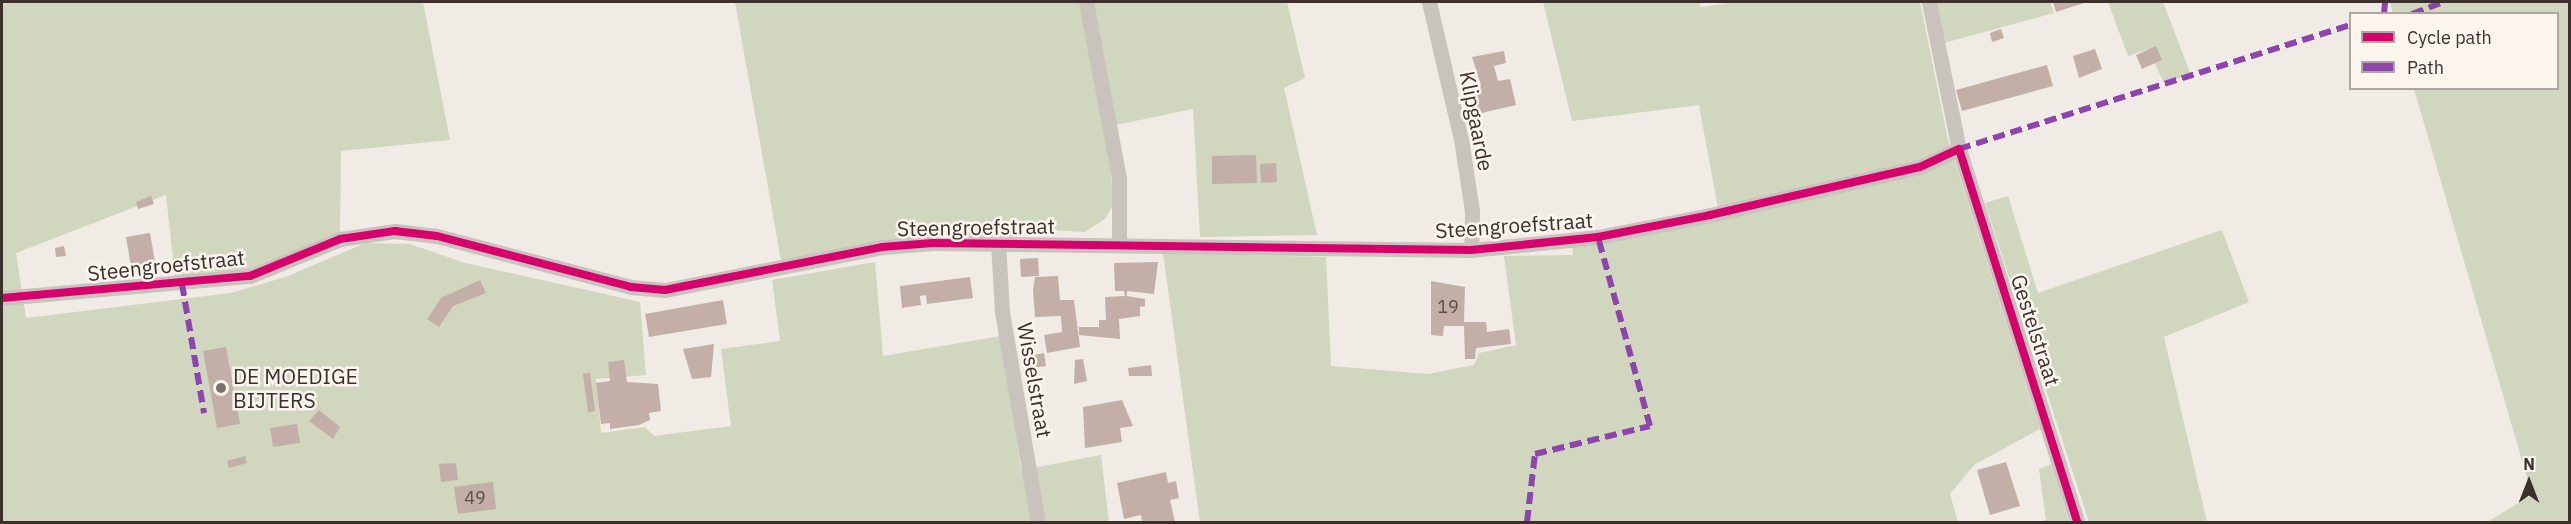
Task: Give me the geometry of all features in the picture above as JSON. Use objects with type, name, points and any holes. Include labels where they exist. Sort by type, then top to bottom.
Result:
[{"type":"street","points":[[1086,2],[1119,178],[1119,242]]},
{"type":"street","name":"Klipgaarde","points":[[1429,2],[1461,139],[1472,212],[1471,250]]},
{"type":"street","name":"Gestelstraat","points":[[1929,2],[1959,149],[2076,522]]},
{"type":"street","name":"Steengroefstraat","points":[[2,298],[250,276],[365,232],[437,236],[631,287],[665,290],[882,247],[1119,242],[1471,250],[1598,237],[1710,215],[1920,167],[1959,149]]},
{"type":"street","name":"Wisselstraat","points":[[998,243],[1002,312],[1038,522]]},
{"type":"green space","points":[[2,2],[423,2],[450,140],[341,151],[340,233],[260,270],[176,286],[166,195],[16,253],[26,318],[231,293],[288,276],[365,243],[410,244],[465,263],[640,302],[646,375],[596,379],[601,433],[645,427],[654,436],[731,426],[721,349],[780,341],[772,280],[875,262],[883,356],[1001,336],[1021,470],[1101,455],[1109,522],[2,522]]},
{"type":"green space","points":[[735,2],[1287,2],[1305,78],[1284,88],[1317,235],[1200,237],[1193,109],[1106,127],[1114,204],[1105,219],[1085,232],[1019,228],[1018,239],[782,266]]},
{"type":"green space","points":[[1543,2],[1699,2],[1701,7],[1737,2],[1920,2],[1948,140],[2040,429],[1974,465],[1950,494],[1958,522],[1200,522],[1163,253],[1326,257],[1331,366],[1428,374],[1474,365],[1479,353],[1516,345],[1504,256],[1573,255],[1572,244],[1615,242],[1719,214],[1699,105],[1572,121]]},
{"type":"green space","points":[[1936,2],[2050,2],[2054,13],[1944,43]]},
{"type":"green space","points":[[2108,2],[2163,2],[2191,75],[2164,83],[2148,49],[2128,56]]},
{"type":"green space","points":[[2390,2],[2569,2],[2569,522],[2487,522],[2532,495],[2414,90],[2559,90],[2559,12],[2393,12]]},
{"type":"green space","points":[[2008,196],[2038,293],[2222,230],[2249,302],[2164,337],[2207,522],[2089,522],[1985,203]]},
{"type":"green space","points":[[2052,464],[2069,522],[2037,522],[2046,520],[2039,469]]},
{"type":"building","points":[[2053,2],[2087,2],[2056,12]]},
{"type":"building","points":[[2001,29],[2004,38],[1992,42],[1990,33]]},
{"type":"building","points":[[2156,46],[2162,60],[2142,69],[2136,55]]},
{"type":"building","points":[[2095,49],[2102,69],[2079,78],[2073,56]]},
{"type":"building","points":[[1504,51],[1506,63],[1494,66],[1498,81],[1510,79],[1516,105],[1477,114],[1471,88],[1481,85],[1472,57]]},
{"type":"building","points":[[2047,65],[2053,86],[1962,111],[1956,90]]},
{"type":"building","points":[[1256,155],[1257,183],[1212,184],[1212,156]]},
{"type":"building","points":[[1276,163],[1277,182],[1261,183],[1260,164]]},
{"type":"building","points":[[151,196],[154,204],[138,209],[136,202]]},
{"type":"building","points":[[150,233],[156,268],[132,272],[126,237]]},
{"type":"building","points":[[64,246],[66,256],[56,257],[55,248]]},
{"type":"building","points":[[1038,258],[1039,276],[1021,277],[1020,259]]},
{"type":"building","points":[[1158,262],[1154,294],[1127,291],[1127,296],[1145,299],[1145,306],[1140,307],[1140,316],[1119,319],[1120,339],[1079,335],[1079,327],[1099,327],[1099,320],[1106,320],[1105,297],[1125,296],[1124,291],[1115,291],[1114,263]]},
{"type":"building","points":[[1058,276],[1060,300],[1074,300],[1080,347],[1047,353],[1044,335],[1062,332],[1061,316],[1035,317],[1033,290],[1035,277]]},
{"type":"building","points":[[970,277],[973,298],[927,304],[926,295],[920,296],[921,305],[902,308],[900,286]]},
{"type":"building","points":[[480,280],[486,293],[453,306],[439,327],[427,319],[441,298]]},
{"type":"building","points":[[1431,281],[1465,287],[1464,322],[1486,322],[1487,332],[1509,329],[1511,344],[1476,348],[1475,359],[1465,359],[1464,326],[1444,326],[1443,336],[1431,335]]},
{"type":"building","points":[[723,300],[727,324],[649,337],[645,314]]},
{"type":"building","points":[[714,344],[711,377],[692,379],[683,349]]},
{"type":"building","name":"DE MOEDIGE BIJTERS","points":[[226,347],[240,424],[217,428],[203,351]]},
{"type":"building","points":[[1044,353],[1046,366],[1032,368],[1030,356]]},
{"type":"building","points":[[1083,359],[1087,381],[1074,384],[1075,360]]},
{"type":"building","points":[[624,360],[627,382],[658,384],[661,411],[649,413],[650,420],[639,425],[610,429],[610,423],[601,424],[596,383],[610,381],[608,362]]},
{"type":"building","points":[[1151,365],[1152,376],[1129,376],[1128,368]]},
{"type":"building","points":[[590,373],[595,411],[588,412],[583,374]]},
{"type":"building","points":[[1122,400],[1133,426],[1120,428],[1122,442],[1085,448],[1083,407]]},
{"type":"building","points":[[319,410],[340,427],[333,439],[309,421]]},
{"type":"building","points":[[297,424],[300,443],[273,447],[270,428]]},
{"type":"building","points":[[245,456],[247,463],[229,468],[227,461]]},
{"type":"building","points":[[2006,462],[2020,506],[1990,515],[1977,470]]},
{"type":"building","points":[[456,463],[458,480],[441,482],[439,464]]},
{"type":"building","points":[[1166,472],[1168,483],[1176,481],[1179,498],[1170,500],[1175,522],[1142,522],[1141,515],[1124,519],[1117,483]]},
{"type":"building","points":[[493,482],[496,509],[458,514],[454,487]]},
{"type":"marked path","points":[[2384,12],[2385,2]]},
{"type":"marked path","points":[[2417,12],[2443,2]]},
{"type":"marked path","points":[[1959,149],[2349,25]]},
{"type":"marked path","points":[[1527,522],[1535,454],[1650,426],[1598,237]]},
{"type":"marked path","points":[[182,284],[204,413]]},
{"type":"cycle path","points":[[2,298],[250,276],[340,239],[395,231],[437,236],[631,287],[665,290],[882,247],[933,243],[1471,250],[1598,237],[1710,215],[1920,167],[1959,149],[2077,522]]},
{"type":"place","name":"DE MOEDIGE BIJTERS","points":[[221,388]]}]
